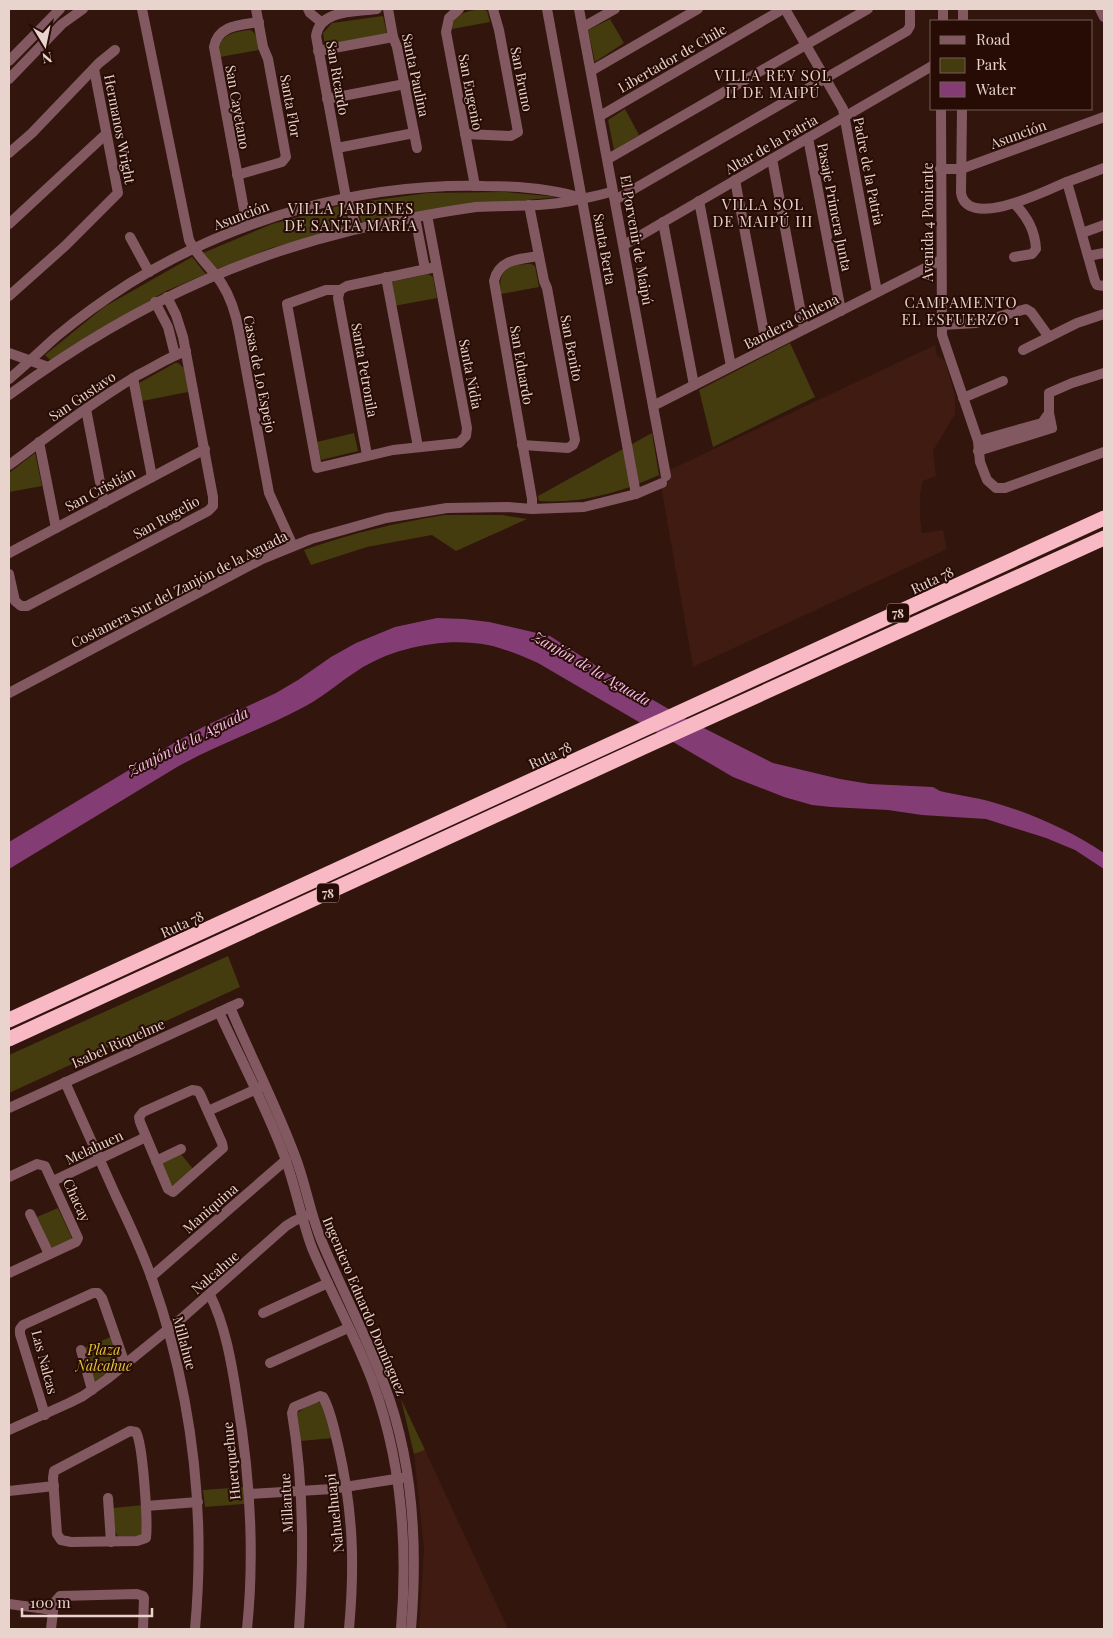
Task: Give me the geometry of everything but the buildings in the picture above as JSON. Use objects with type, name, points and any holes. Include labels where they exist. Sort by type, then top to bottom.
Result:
[{"type":"highway","name":"Ruta 78","points":[[9,1020],[1104,518]]},
{"type":"highway","name":"78","points":[[9,1039],[1104,538]]},
{"type":"street","points":[[9,61],[60,9]]},
{"type":"street","points":[[9,79],[58,28],[83,9]]},
{"type":"street","name":"Casas de Lo Espejo","points":[[142,9],[189,238],[194,249],[226,291],[238,324],[269,493],[293,546]]},
{"type":"street","name":"Santa Flor","points":[[237,175],[282,162],[286,157],[268,59],[263,47],[256,9]]},
{"type":"street","points":[[308,9],[321,22]]},
{"type":"street","name":"San Ricardo","points":[[357,228],[346,198],[316,36],[321,22],[331,15],[377,9]]},
{"type":"street","name":"Santa Paulina","points":[[388,9],[417,148]]},
{"type":"street","name":"San Eugenio","points":[[459,9],[449,18],[446,32],[475,186]]},
{"type":"street","name":"Santa Berta","points":[[547,9],[636,494]]},
{"type":"street","name":"El Porvenir de Maipú","points":[[579,9],[608,159],[611,197],[624,245],[653,406],[664,480]]},
{"type":"street","points":[[582,28],[615,9]]},
{"type":"street","points":[[591,71],[698,9]]},
{"type":"street","name":"Padre de la Patria","points":[[784,9],[826,79],[845,116],[877,292]]},
{"type":"street","name":"Libertador de Chile","points":[[600,116],[784,9]]},
{"type":"street","points":[[608,159],[868,9]]},
{"type":"street","name":"Asunción","points":[[9,396],[89,340],[156,302],[215,275],[280,250],[357,228],[476,207],[561,203],[582,198],[611,197],[826,79],[908,30],[911,24],[910,9]]},
{"type":"street","points":[[1100,9],[1104,17]]},
{"type":"street","name":"San Bruno","points":[[465,134],[512,136],[518,132],[499,30],[494,14]]},
{"type":"street","name":"San Cayetano","points":[[247,226],[214,47],[219,35],[227,29],[259,22]]},
{"type":"street","points":[[318,51],[393,36]]},
{"type":"street","points":[[9,153],[32,133],[108,54],[115,50]]},
{"type":"street","name":"Altar de la Patria","points":[[624,245],[930,67]]},
{"type":"street","name":"Hermanos Wright","points":[[9,296],[117,196],[118,193],[94,69]]},
{"type":"street","points":[[327,99],[404,84]]},
{"type":"street","name":"Avenida 4 Poniente","points":[[941,110],[942,330],[987,480],[996,488],[1005,488],[1104,452]]},
{"type":"street","points":[[962,110],[961,193],[964,202],[972,207],[993,208],[1015,204],[1104,168]]},
{"type":"street","name":"Asunción","points":[[940,168],[962,169],[1104,117]]},
{"type":"street","points":[[337,148],[414,133]]},
{"type":"street","points":[[9,224],[106,134]]},
{"type":"street","name":"Pasaje Primera Junta","points":[[808,138],[841,311]]},
{"type":"street","points":[[772,159],[804,330]]},
{"type":"street","points":[[736,180],[767,348]]},
{"type":"street","points":[[1067,182],[1095,281],[1098,285],[1104,286]]},
{"type":"street","name":"Asunción","points":[[9,379],[58,335],[102,302],[149,272],[194,249],[247,226],[299,209],[346,198],[403,189],[475,186],[536,189],[582,198]]},
{"type":"street","points":[[700,201],[731,366]]},
{"type":"street","points":[[1014,257],[1032,254],[1036,248],[1036,240],[1029,224],[1015,204]]},
{"type":"street","name":"San Benito","points":[[522,445],[568,448],[573,445],[575,440],[547,288],[529,205]]},
{"type":"street","points":[[10,208],[18,215]]},
{"type":"street","name":"Santa Nidia","points":[[340,290],[326,290],[287,304],[317,468],[367,455],[459,443],[465,438],[468,431],[427,215]]},
{"type":"street","points":[[415,217],[425,269]]},
{"type":"street","points":[[663,222],[694,385]]},
{"type":"street","points":[[1082,233],[1104,225]]},
{"type":"street","points":[[130,237],[149,272]]},
{"type":"street","points":[[1088,256],[1104,253]]},
{"type":"street","name":"San Eduardo","points":[[532,510],[532,499],[494,281],[498,271],[506,263],[539,256]]},
{"type":"street","name":"Bandera Chilena","points":[[653,406],[941,260]]},
{"type":"street","points":[[340,290],[347,286],[436,267]]},
{"type":"street","points":[[386,277],[418,447]]},
{"type":"street","name":"Santa Petronila","points":[[340,290],[338,298],[367,455]]},
{"type":"street","name":"San Rogelio","points":[[9,574],[14,599],[19,605],[30,605],[208,511],[213,506],[214,500],[186,351],[181,329],[167,297]]},
{"type":"street","points":[[156,302],[168,326],[175,355],[186,351]]},
{"type":"street","points":[[942,330],[976,324],[1026,309],[1031,312],[1049,337]]},
{"type":"street","points":[[1022,350],[1077,323],[1104,314]]},
{"type":"street","points":[[9,352],[48,367]]},
{"type":"street","name":"San Gustavo","points":[[9,465],[86,409],[134,378],[175,355]]},
{"type":"street","points":[[978,446],[1042,423],[1049,413],[1048,395],[1052,390],[1104,373]]},
{"type":"street","points":[[134,378],[152,477]]},
{"type":"street","points":[[963,398],[1003,382]]},
{"type":"street","points":[[86,409],[104,503]]},
{"type":"street","points":[[39,442],[56,528]]},
{"type":"street","name":"San Cristián","points":[[9,553],[204,449]]},
{"type":"street","name":"Costanera Sur del Zanjón de la Aguada","points":[[9,693],[262,559],[311,538],[362,523],[407,514],[471,507],[508,507],[532,510],[584,507],[636,494],[664,480]]},
{"type":"street","name":"Isabel Riquelme","points":[[9,1108],[234,1005]]},
{"type":"street","name":"Ingeniero Eduardo Domínguez","points":[[234,1005],[260,1087],[307,1216],[321,1242],[385,1385],[403,1446],[414,1534],[411,1629]]},
{"type":"street","name":"Ingeniero Eduardo Domínguez","points":[[219,1012],[296,1158],[312,1248],[372,1381],[390,1438],[398,1479],[404,1549],[400,1629]]},
{"type":"street","name":"Millahue","points":[[65,1082],[151,1277],[168,1330],[180,1380],[190,1427],[198,1502],[199,1562],[195,1629]]},
{"type":"street","points":[[208,1111],[260,1087]]},
{"type":"street","name":"Melahuen","points":[[192,1090],[199,1092],[208,1111],[223,1145],[221,1151],[173,1192],[169,1190],[146,1138],[139,1120],[141,1114],[192,1090]]},
{"type":"street","name":"Melahuen","points":[[53,1181],[146,1138]]},
{"type":"street","points":[[156,1161],[181,1149]]},
{"type":"street","name":"Maniquina","points":[[151,1277],[286,1160]]},
{"type":"street","name":"Chacay","points":[[9,1177],[38,1164],[46,1167],[78,1238],[76,1242],[9,1273]]},
{"type":"street","points":[[30,1214],[49,1254]]},
{"type":"street","name":"Nalcahue","points":[[9,1430],[92,1390],[210,1295],[286,1226],[307,1216]]},
{"type":"street","points":[[264,1313],[328,1283]]},
{"type":"street","name":"Las Nalcas","points":[[45,1414],[20,1334],[20,1328],[23,1325],[92,1293],[98,1293],[102,1298],[126,1364]]},
{"type":"street","name":"Huerquehue","points":[[210,1295],[217,1310],[234,1380],[245,1444],[250,1494],[251,1566],[247,1629]]},
{"type":"street","points":[[270,1363],[348,1328]]},
{"type":"street","points":[[81,1350],[92,1390]]},
{"type":"street","name":"Millantue","points":[[299,1629],[302,1560],[300,1491],[292,1411],[297,1405],[317,1397],[323,1397]]},
{"type":"street","name":"Nahuelhuapi","points":[[323,1397],[336,1435],[346,1487],[353,1540],[349,1629]]},
{"type":"street","points":[[126,1432],[135,1432],[138,1434],[140,1446],[146,1506],[147,1533],[144,1539],[138,1541],[67,1542],[59,1538],[54,1473],[58,1468],[96,1450],[126,1432]]},
{"type":"street","points":[[250,1494],[346,1487],[408,1477]]},
{"type":"street","points":[[9,1491],[54,1486]]},
{"type":"street","points":[[108,1498],[111,1542]]},
{"type":"street","points":[[146,1506],[198,1502]]},
{"type":"street","points":[[51,1629],[53,1610],[57,1598],[62,1596],[137,1594],[143,1596],[145,1601],[143,1629]]},
{"type":"street","points":[[9,1604],[53,1610]]},
{"type":"shaded area","points":[[935,345],[937,355],[945,361],[955,396],[955,414],[933,451],[936,476],[923,481],[920,495],[920,518],[922,533],[943,530],[947,549],[693,667],[659,475]]},
{"type":"shaded area","points":[[425,1450],[508,1629],[419,1629],[424,1549],[414,1454]]},
{"type":"green space","points":[[481,9],[487,11],[490,22],[452,29],[458,16]]},
{"type":"green space","points":[[383,16],[387,34],[325,46],[323,33],[332,23]]},
{"type":"green space","points":[[610,19],[624,43],[595,62],[588,30]]},
{"type":"green space","points":[[250,30],[256,36],[259,50],[220,57],[220,44],[223,39],[237,32]]},
{"type":"green space","points":[[625,109],[639,135],[614,150],[608,120]]},
{"type":"green space","points":[[505,192],[557,197],[438,209],[363,224],[354,203],[428,193]]},
{"type":"green space","points":[[342,205],[350,227],[271,248],[217,269],[203,253],[272,224]]},
{"type":"green space","points":[[192,257],[206,274],[166,291],[50,360],[45,355],[104,307]]},
{"type":"green space","points":[[531,264],[535,266],[539,287],[501,294],[501,279],[506,270],[516,265]]},
{"type":"green space","points":[[428,274],[433,277],[437,298],[394,306],[391,282]]},
{"type":"green space","points":[[790,343],[815,397],[713,447],[699,390]]},
{"type":"green space","points":[[175,363],[184,368],[188,392],[142,401],[139,383]]},
{"type":"green space","points":[[354,433],[358,451],[321,460],[317,442]]},
{"type":"green space","points":[[652,433],[659,475],[631,487],[601,496],[570,501],[539,501],[538,496]]},
{"type":"green space","points":[[35,453],[42,486],[9,492],[9,473]]},
{"type":"green space","points":[[445,515],[502,515],[527,519],[456,551],[432,535],[367,547],[311,565],[304,550],[374,529]]},
{"type":"green space","points":[[228,956],[240,987],[9,1093],[9,1055]]},
{"type":"green space","points":[[180,1153],[194,1170],[172,1186],[161,1162]]},
{"type":"green space","points":[[58,1208],[72,1238],[71,1241],[54,1249],[51,1248],[37,1217]]},
{"type":"green space","name":"Plaza Nalcahue","points":[[113,1336],[120,1361],[118,1365],[95,1381],[92,1378],[84,1348]]},
{"type":"green space","points":[[401,1399],[425,1450],[414,1454]]},
{"type":"green space","points":[[317,1402],[322,1403],[333,1438],[301,1441],[297,1413]]},
{"type":"green space","points":[[244,1487],[244,1504],[205,1507],[203,1490]]},
{"type":"green space","points":[[143,1505],[143,1536],[118,1537],[115,1531],[113,1508]]},
{"type":"water","name":"Zanjón de la Aguada","points":[[437,618],[489,622],[550,636],[615,678],[686,719],[773,763],[870,784],[933,787],[940,791],[1007,806],[1050,823],[1104,853],[1104,869],[1075,850],[1046,838],[986,819],[812,805],[784,797],[733,777],[538,663],[488,645],[455,642],[438,643],[403,650],[371,663],[308,705],[177,767],[9,869],[9,842],[174,743],[203,727],[276,693],[356,643],[395,627]]},
{"type":"district","name":"VILLA REY SOL II DE MAIPÚ","points":[[773,84]]},
{"type":"district","name":"VILLA SOL DE MAIPÚ III","points":[[763,212]]},
{"type":"district","name":"VILLA JARDINES DE SANTA MARÍA","points":[[351,216]]},
{"type":"district","name":"CAMPAMENTO EL ESFUERZO 1","points":[[961,310]]}]
